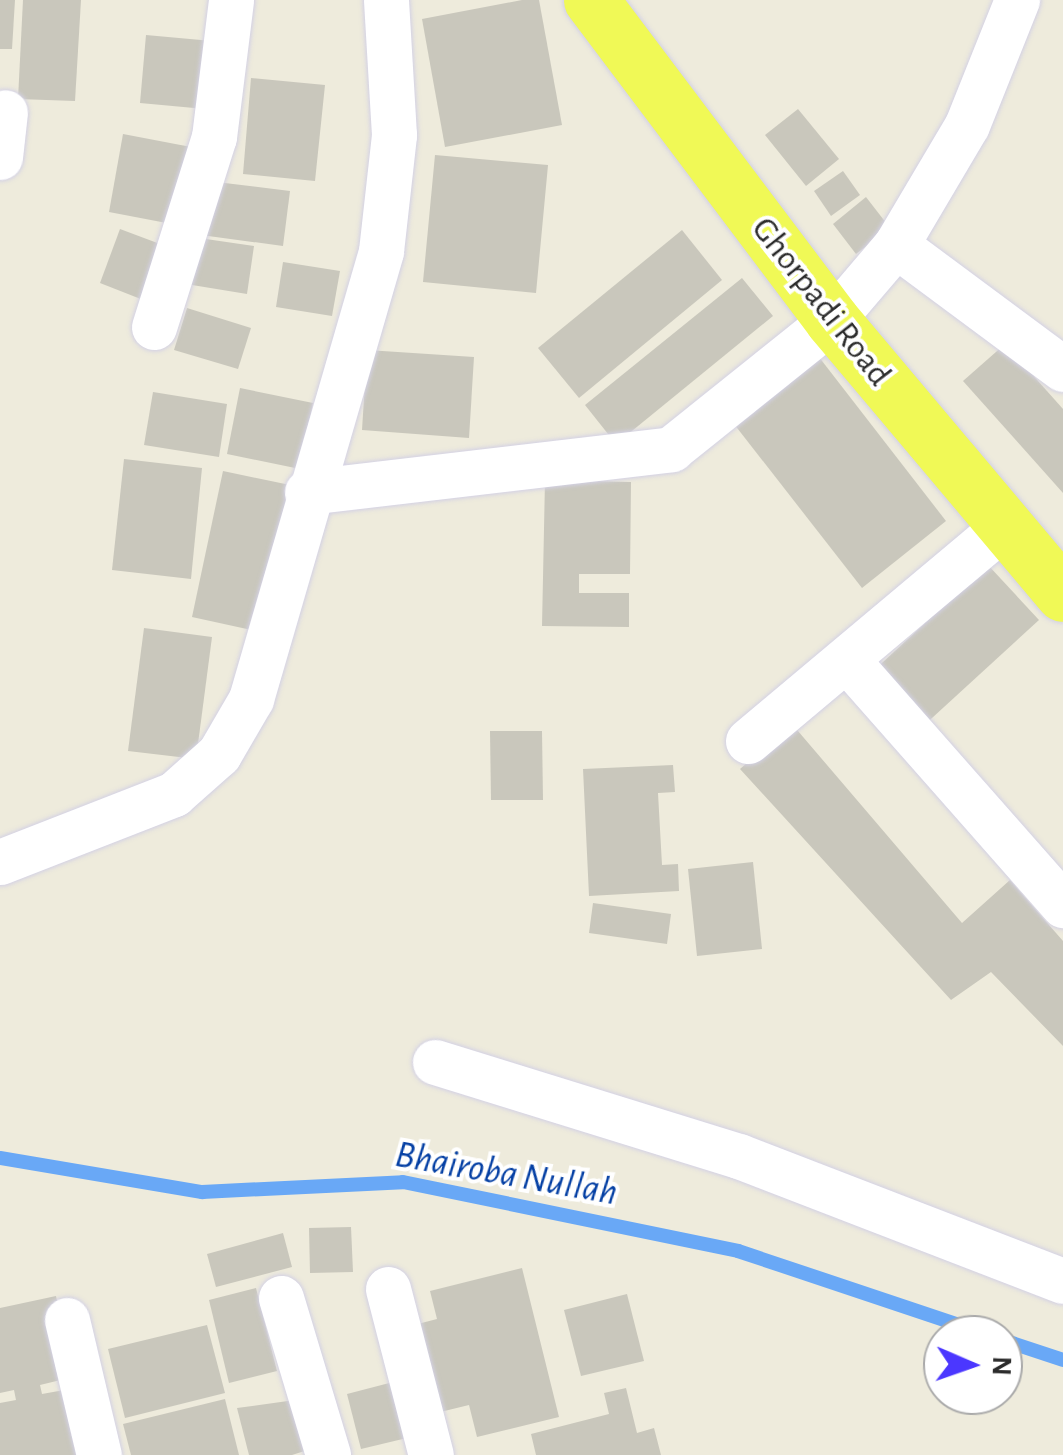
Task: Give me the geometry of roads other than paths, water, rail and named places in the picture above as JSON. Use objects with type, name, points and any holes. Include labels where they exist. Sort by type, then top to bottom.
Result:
[{"type":"main road","name":"Ghorpadi Road","points":[[591,0],[832,320],[1063,594]]},
{"type":"street","points":[[154,327],[214,137],[231,0]]},
{"type":"street","points":[[0,862],[174,794],[219,754],[251,698],[306,492],[380,251],[394,135],[386,0]]},
{"type":"street","points":[[306,492],[671,449],[832,320],[896,245],[967,125],[1017,0]]},
{"type":"street","points":[[0,157],[5,112]]},
{"type":"street","points":[[896,245],[1063,369]]},
{"type":"street","points":[[748,742],[1005,525]]},
{"type":"street","points":[[847,660],[1063,905]]},
{"type":"street","points":[[435,1062],[739,1156],[975,1252],[1063,1281]]},
{"type":"street","points":[[388,1289],[431,1455]]},
{"type":"street","points":[[281,1298],[328,1455]]},
{"type":"street","points":[[67,1320],[99,1455]]},
{"type":"waterway","name":"Bhairoba Nullah","points":[[0,1158],[202,1192],[403,1182],[738,1251],[929,1315]]},
{"type":"waterway","name":"Bhairoba Nullah","points":[[1023,1347],[1063,1360]]}]
